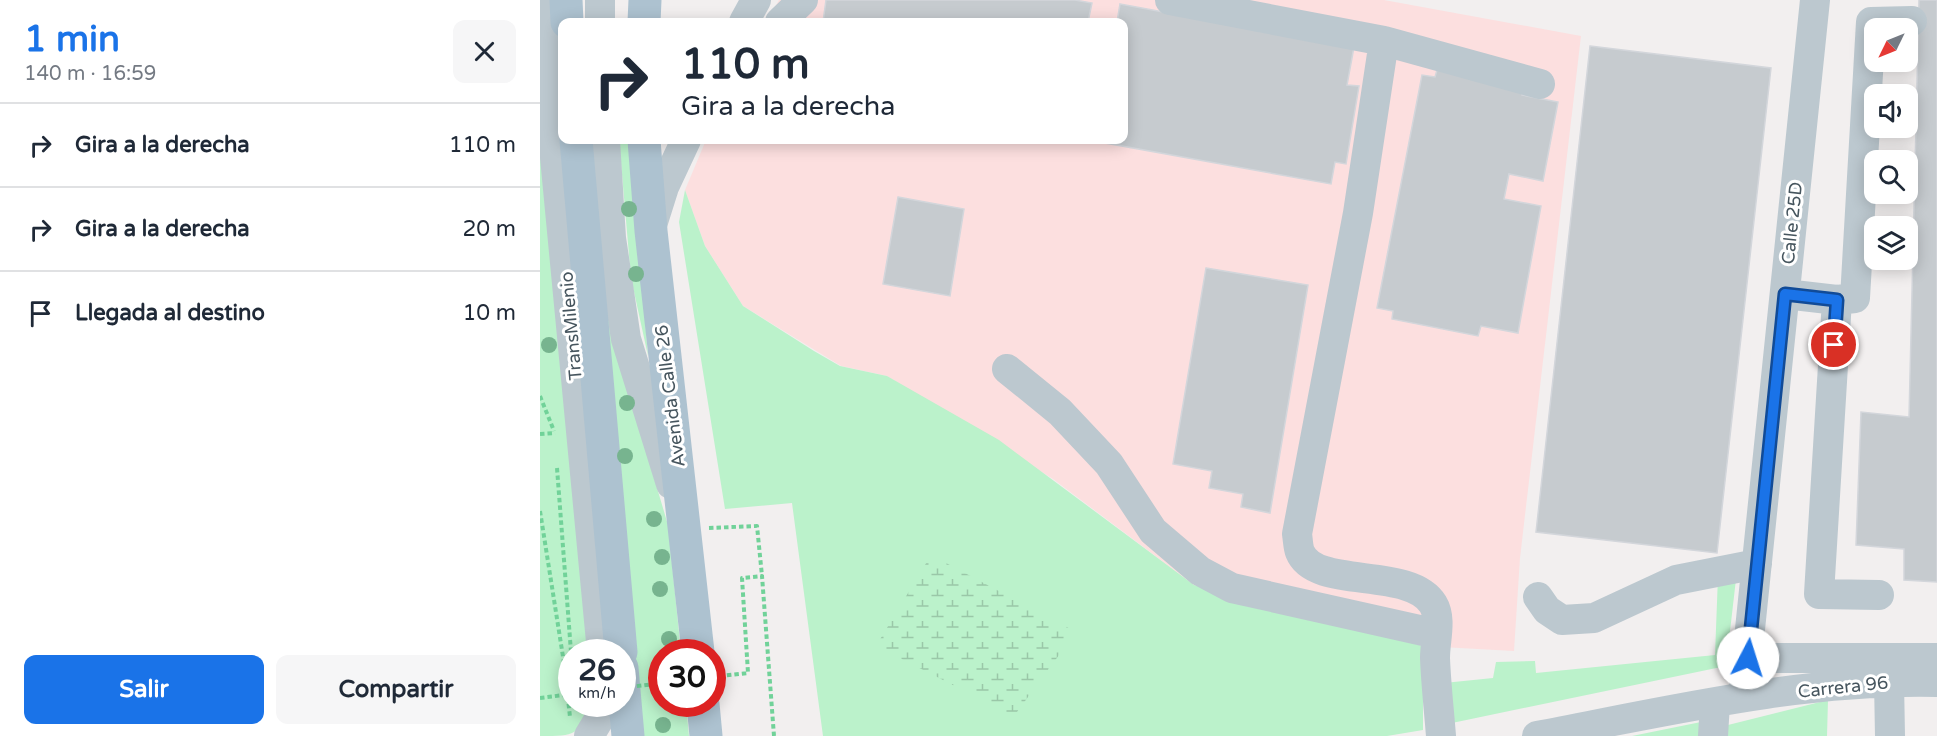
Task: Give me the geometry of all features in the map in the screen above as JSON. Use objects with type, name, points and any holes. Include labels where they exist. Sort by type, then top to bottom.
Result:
[{"type":"main road","points":[[566,0],[567,18]]},
{"type":"main road","points":[[644,18],[645,0]]},
{"type":"main road","points":[[576,144],[620,639]]},
{"type":"main road","name":"Avenida Calle 26","points":[[644,144],[651,231],[697,639]]},
{"type":"main road","points":[[626,717],[628,736]]},
{"type":"main road","points":[[704,717],[706,736]]},
{"type":"street","name":"TransMilenio","points":[[542,0],[601,639]]},
{"type":"street","points":[[600,0],[600,18]]},
{"type":"street","points":[[746,18],[756,0]]},
{"type":"street","points":[[784,18],[803,0]]},
{"type":"street","points":[[1170,0],[1384,41],[1540,84]]},
{"type":"street","name":"Calle 25D","points":[[1713,736],[1748,658],[1815,0]]},
{"type":"street","points":[[1384,41],[1344,292],[1297,534],[1300,554],[1310,564],[1325,571],[1401,584],[1423,593],[1432,603],[1437,615],[1435,657],[1441,736]]},
{"type":"street","points":[[1785,294],[1837,300],[1855,298],[1868,72]]},
{"type":"street","points":[[605,144],[611,238],[626,339],[685,529]]},
{"type":"street","points":[[651,231],[664,187],[684,144]]},
{"type":"street","points":[[1837,300],[1819,594],[1879,596]]},
{"type":"street","points":[[1007,369],[1060,412],[1109,464],[1153,531],[1200,571],[1232,588],[1437,634]]},
{"type":"street","points":[[1538,597],[1547,610],[1562,620],[1594,618],[1676,580],[1757,564]]},
{"type":"street","name":"Carrera 96","points":[[1748,658],[1937,658]]},
{"type":"street","points":[[1889,681],[1890,736]]},
{"type":"street","name":"Carrera 96","points":[[1540,736],[1729,700],[1889,681],[1937,682]]},
{"type":"street","points":[[580,731],[594,717]]},
{"type":"street","points":[[611,736],[612,717]]},
{"type":"path","points":[[540,396],[555,433],[555,444]]},
{"type":"path","points":[[540,434],[555,433]]},
{"type":"path","points":[[556,466],[569,639]]},
{"type":"path","points":[[540,511],[564,663],[580,731]]},
{"type":"path","points":[[685,529],[758,526],[774,736]]},
{"type":"path","points":[[726,675],[748,673],[742,578],[762,576]]},
{"type":"path","points":[[540,698],[558,696]]},
{"type":"shaded area","points":[[779,0],[1384,0],[1581,36],[1520,558],[1514,651],[1423,646],[1194,585],[1053,479],[887,376],[841,366],[743,306],[705,246],[685,190],[704,144],[1128,144],[1128,18],[769,18]]},
{"type":"green space","points":[[540,131],[590,639],[558,639],[558,717],[586,717],[574,732],[562,736],[540,736]]},
{"type":"green space","points":[[619,144],[634,144],[636,211],[648,356],[631,278]]},
{"type":"green space","points":[[685,190],[705,246],[743,306],[814,351],[840,366],[887,376],[999,440],[1194,585],[1423,646],[1423,730],[1387,736],[823,736],[792,503],[725,509],[679,222]]},
{"type":"green space","points":[[599,234],[636,417],[668,525],[680,639],[648,639],[648,717],[687,717],[689,736],[641,736],[636,676],[636,639],[633,639]]},
{"type":"green space","points":[[931,555],[1076,632],[1014,716],[876,646]]},
{"type":"green space","points":[[1718,576],[1736,579],[1726,666],[1452,723],[1444,683],[1493,678],[1496,662],[1535,661],[1536,673],[1715,655]]},
{"type":"green space","points":[[1828,700],[1827,736],[1728,736],[1728,725]]},
{"type":"green space","points":[[1701,722],[1700,736],[1632,736]]},
{"type":"building","points":[[826,0],[1075,0],[1092,3],[1089,18],[824,18]]},
{"type":"building","points":[[1919,0],[1937,0],[1937,582],[1904,580],[1904,549],[1856,545],[1861,412],[1909,417],[1913,270],[1918,270],[1918,216],[1914,216],[1914,204],[1918,204],[1918,150],[1915,150],[1916,138],[1918,138]]},
{"type":"building","points":[[1120,4],[1354,47],[1347,85],[1359,86],[1346,164],[1335,162],[1331,184],[1111,144],[1128,144],[1128,18],[1118,18]]},
{"type":"building","points":[[1590,46],[1771,68],[1717,553],[1536,532]]},
{"type":"building","points":[[1437,70],[1524,87],[1522,95],[1558,102],[1543,181],[1509,174],[1504,199],[1541,206],[1518,333],[1481,326],[1478,336],[1392,319],[1393,311],[1377,308],[1422,75],[1435,77]]},
{"type":"building","points":[[898,197],[964,209],[950,296],[883,284]]},
{"type":"building","points":[[1206,268],[1308,285],[1270,513],[1241,507],[1243,494],[1209,488],[1212,471],[1173,464]]},
{"type":"route","points":[[1748,658],[1785,294],[1837,300],[1834,345]]}]
